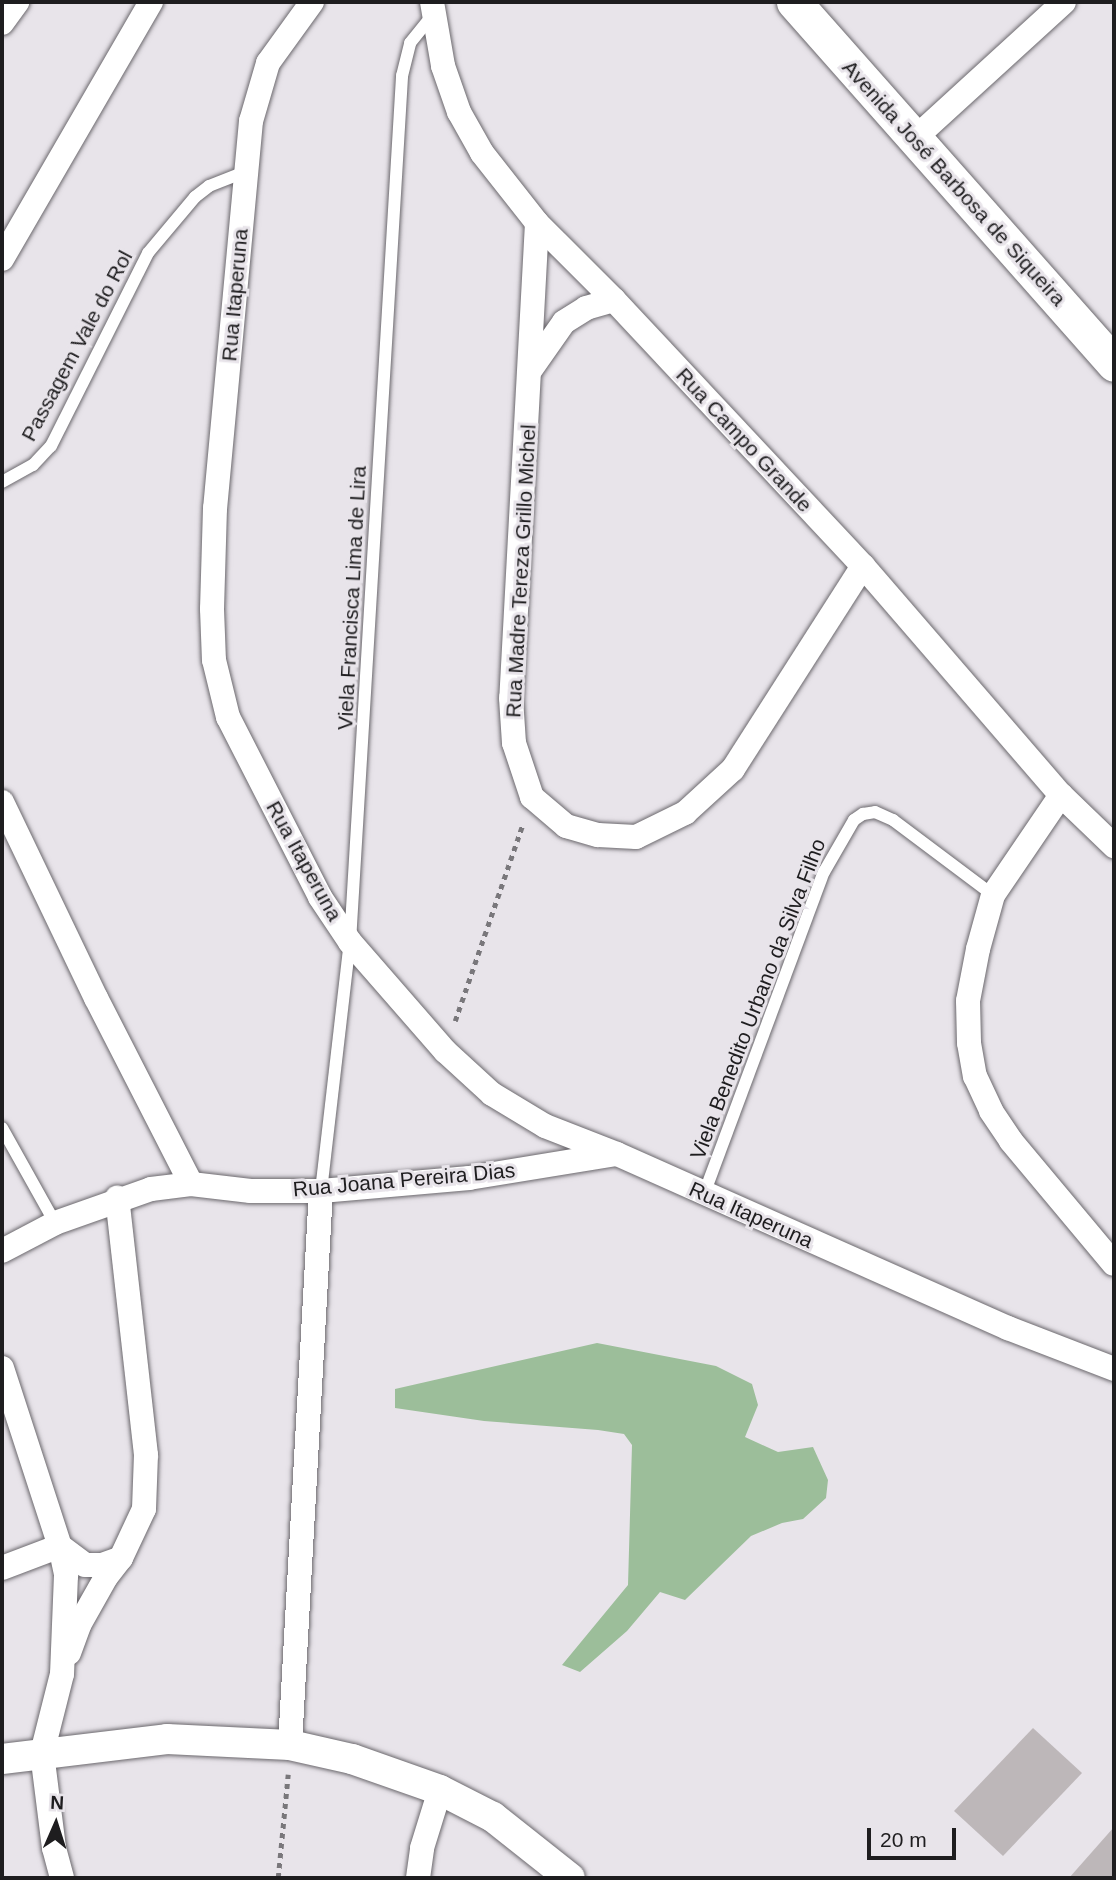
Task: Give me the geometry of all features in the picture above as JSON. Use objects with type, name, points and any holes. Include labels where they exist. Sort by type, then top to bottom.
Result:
[{"type":"main road","name":"Avenida José Barbosa de Siqueira","points":[[794,2],[1114,364]]},
{"type":"street","points":[[2,23],[17,2]]},
{"type":"street","points":[[2,259],[151,2]]},
{"type":"street","name":"Rua Itaperuna","points":[[312,2],[268,64],[251,121],[212,551],[214,660],[228,717],[320,897],[350,942],[445,1051],[492,1094],[545,1126],[617,1154],[1008,1328],[1114,1369]]},
{"type":"street","points":[[914,139],[1064,2]]},
{"type":"street","name":"Rua Campo Grande","points":[[433,8],[443,66],[459,112],[482,153],[537,223],[614,300],[863,566],[1061,795],[1114,846]]},
{"type":"street","name":"Rua Madre Tereza Grillo Michel","points":[[532,797],[514,743],[511,698],[537,223]]},
{"type":"street","points":[[531,370],[564,323],[586,308],[614,300]]},
{"type":"street","points":[[532,797],[566,826],[598,835],[636,837],[685,813],[733,769],[863,566]]},
{"type":"street","points":[[1061,795],[993,895],[978,949],[968,1001],[975,1076],[991,1111],[1011,1141],[1114,1264]]},
{"type":"street","points":[[2,802],[96,998],[191,1184]]},
{"type":"street","name":"Rua Joana Pereira Dias","points":[[2,1251],[55,1223],[117,1198],[152,1189],[191,1184],[251,1191],[321,1191],[469,1178],[617,1154]]},
{"type":"street","points":[[290,1753],[321,1191]]},
{"type":"street","points":[[62,1878],[54,1848],[41,1753],[62,1674],[79,1625],[106,1577],[121,1558],[144,1509],[146,1455],[117,1198]]},
{"type":"street","points":[[2,1368],[60,1546],[66,1575],[62,1674]]},
{"type":"street","points":[[60,1546],[85,1565],[102,1565],[121,1558]]},
{"type":"street","points":[[2,1568],[60,1546]]},
{"type":"street","points":[[2,1759],[167,1739],[352,1759],[440,1790],[493,1817],[570,1878]]},
{"type":"street","points":[[418,1878],[422,1848],[440,1790]]},
{"type":"lane","name":"Viela Francisca Lima de Lira","points":[[321,1191],[350,942],[402,76],[410,44],[433,8]]},
{"type":"lane","name":"Passagem Vale do Rol","points":[[2,482],[33,465],[51,446],[148,253],[195,197],[209,186],[247,171]]},
{"type":"lane","name":"Viela Benedito Urbano da Silva Filho","points":[[704,1194],[824,873],[854,820],[863,814],[875,812],[894,820],[993,895]]},
{"type":"lane","points":[[2,1129],[55,1223]]},
{"type":"path","points":[[445,1051],[532,797]]},
{"type":"path","points":[[278,1878],[290,1753]]},
{"type":"green space","points":[[597,1343],[716,1366],[752,1384],[758,1405],[745,1437],[778,1452],[813,1447],[828,1480],[826,1498],[803,1519],[782,1523],[751,1536],[685,1600],[660,1592],[627,1631],[580,1672],[562,1665],[628,1585],[632,1445],[624,1434],[484,1421],[395,1408],[395,1389]]},
{"type":"building","points":[[1033,1728],[1082,1773],[1003,1856],[954,1811]]},
{"type":"building","points":[[1114,1827],[1114,1878],[1069,1878]]}]
